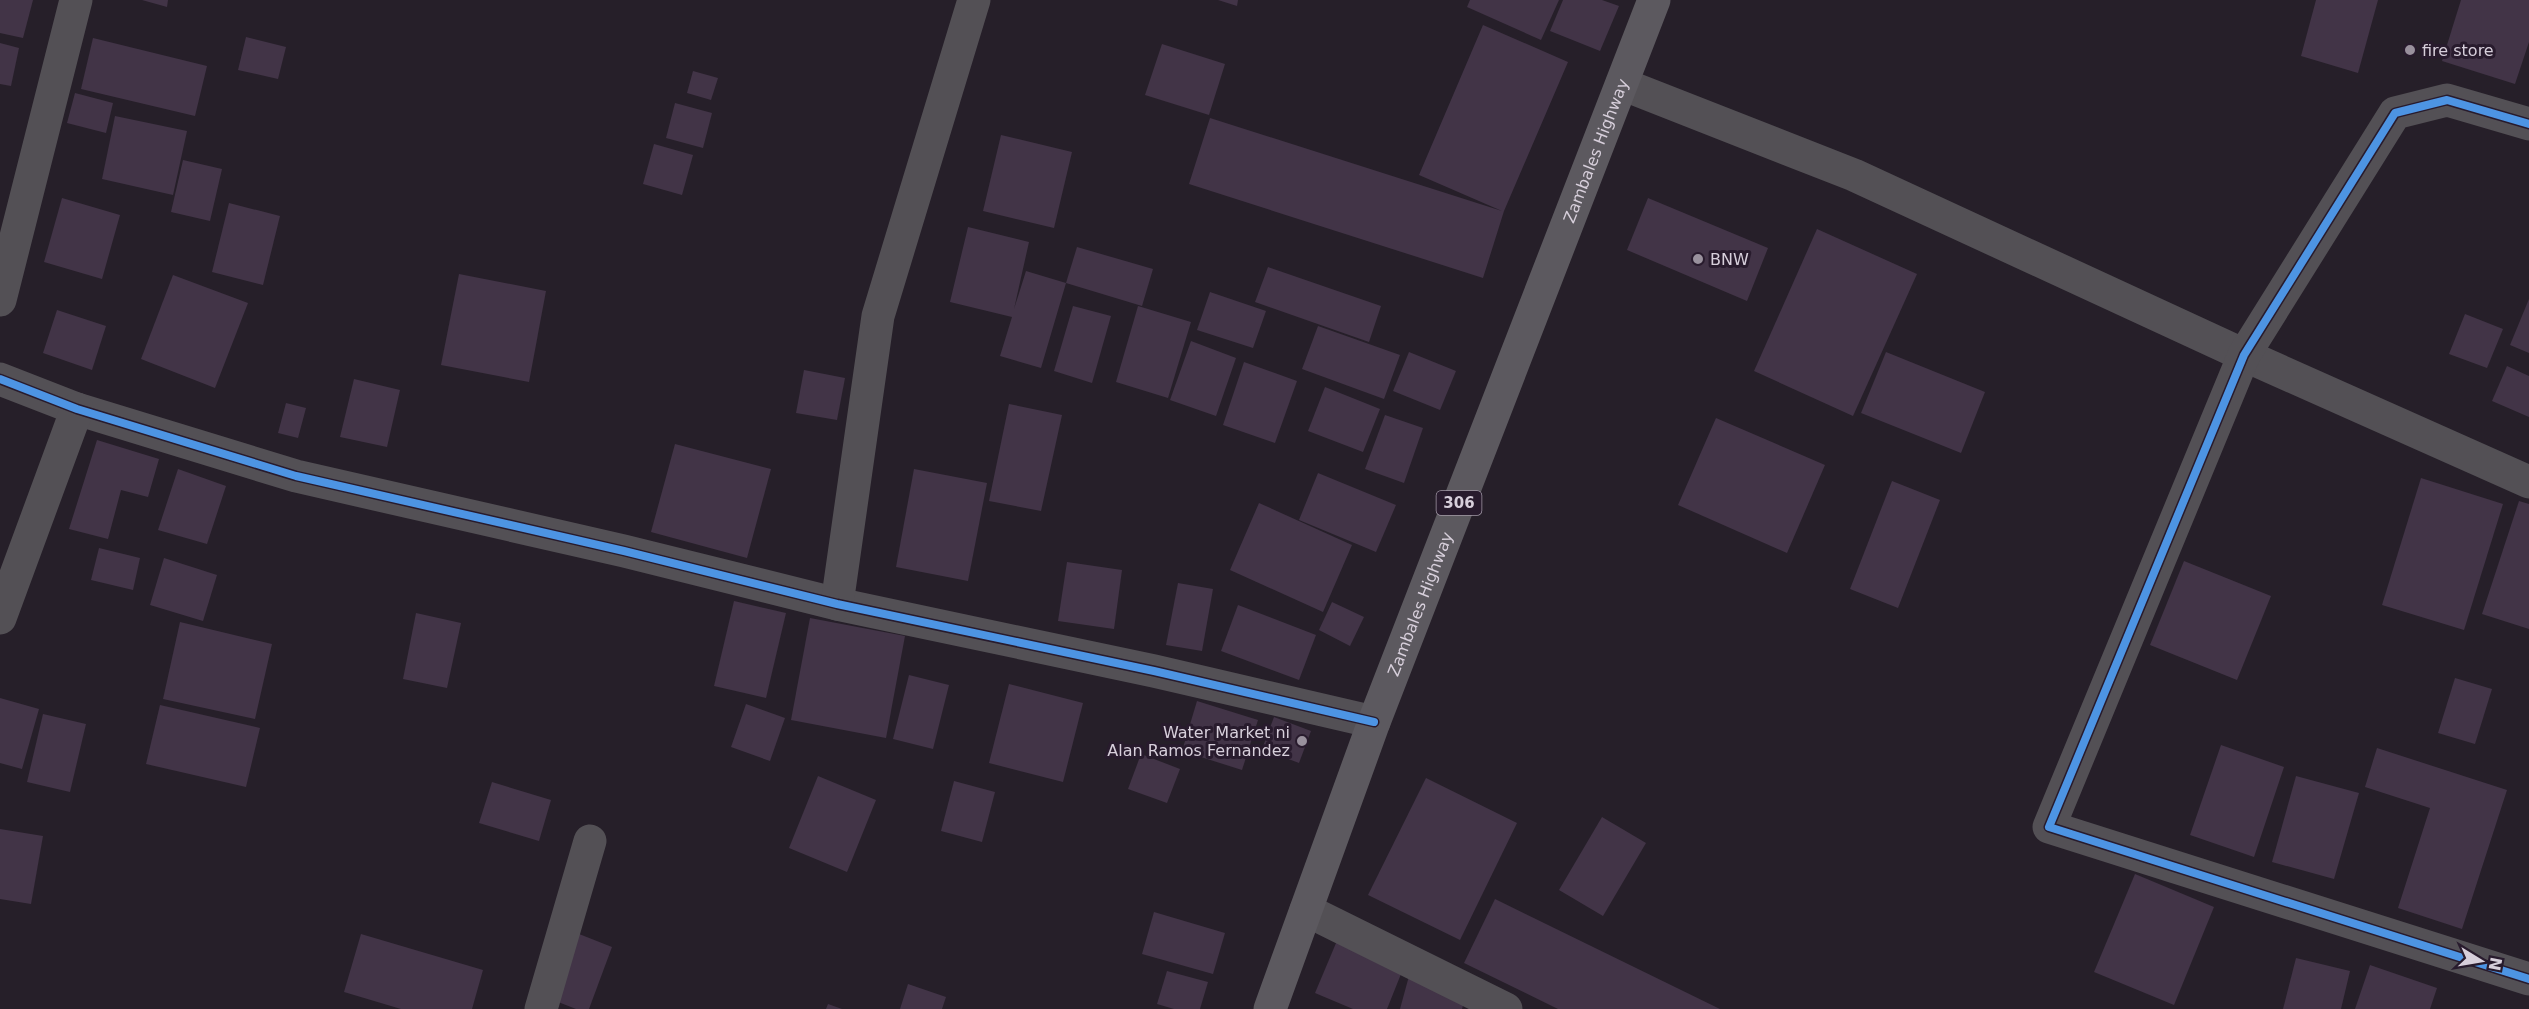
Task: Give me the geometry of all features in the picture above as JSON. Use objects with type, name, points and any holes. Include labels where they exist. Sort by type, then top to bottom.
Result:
[{"type":"main road","name":"Zambales Highway","points":[[1270,1009],[1374,722],[1654,0]]},
{"type":"street","points":[[0,300],[76,0]]},
{"type":"street","points":[[837,604],[878,316],[975,0]]},
{"type":"street","points":[[1622,84],[1854,175],[2244,355],[2529,482]]},
{"type":"street","points":[[2529,124],[2447,100],[2395,113],[2244,355],[2049,827],[2529,979]]},
{"type":"street","points":[[0,379],[77,409],[296,476],[613,549],[837,604],[1154,671],[1374,722]]},
{"type":"street","points":[[0,618],[77,409]]},
{"type":"street","points":[[541,1009],[590,841]]},
{"type":"street","points":[[1306,910],[1506,1009]]},
{"type":"building","points":[[0,0],[33,0],[23,38],[0,33]]},
{"type":"building","points":[[142,0],[168,0],[167,7]]},
{"type":"building","points":[[1218,0],[1238,0],[1237,6]]},
{"type":"building","points":[[1470,0],[1559,0],[1541,40],[1467,7]]},
{"type":"building","points":[[1563,0],[1602,0],[1619,6],[1600,51],[1550,31]]},
{"type":"building","points":[[2316,0],[2378,0],[2358,73],[2301,56]]},
{"type":"building","points":[[2461,0],[2529,0],[2529,42],[2515,84],[2442,61]]},
{"type":"building","points":[[1483,25],[1568,62],[1504,211],[1483,278],[1189,184],[1210,118],[1502,211],[1419,175]]},
{"type":"building","points":[[246,37],[286,47],[278,79],[238,70]]},
{"type":"building","points":[[93,38],[207,66],[195,116],[81,89]]},
{"type":"building","points":[[0,43],[19,48],[11,86],[0,84]]},
{"type":"building","points":[[1162,44],[1225,64],[1209,115],[1145,95]]},
{"type":"building","points":[[693,71],[718,78],[711,100],[687,93]]},
{"type":"building","points":[[75,93],[113,103],[106,133],[67,123]]},
{"type":"building","points":[[675,103],[712,113],[703,148],[666,138]]},
{"type":"building","points":[[115,116],[187,131],[173,195],[102,179]]},
{"type":"building","points":[[1001,135],[1072,152],[1054,228],[983,211]]},
{"type":"building","points":[[654,144],[693,155],[682,195],[643,184]]},
{"type":"building","points":[[183,160],[222,169],[210,221],[171,212]]},
{"type":"building","points":[[62,198],[120,215],[102,279],[44,262]]},
{"type":"building","points":[[1648,198],[1768,248],[1747,301],[1627,250]]},
{"type":"building","points":[[229,203],[280,216],[263,285],[212,272]]},
{"type":"building","points":[[968,227],[1029,242],[1014,309],[1026,271],[1066,283],[1041,368],[1000,356],[1012,317],[950,302]]},
{"type":"building","points":[[1817,229],[1917,274],[1853,416],[1754,371]]},
{"type":"building","points":[[1077,247],[1153,269],[1142,306],[1066,283]]},
{"type":"building","points":[[1268,267],[1381,306],[1369,342],[1255,302]]},
{"type":"building","points":[[459,274],[546,291],[529,382],[441,365]]},
{"type":"building","points":[[173,275],[248,303],[215,388],[141,359]]},
{"type":"building","points":[[1210,292],[1266,311],[1253,348],[1197,330]]},
{"type":"building","points":[[2529,299],[2529,353],[2510,345]]},
{"type":"building","points":[[1073,306],[1111,316],[1092,383],[1054,371]]},
{"type":"building","points":[[1138,306],[1191,322],[1168,398],[1116,382]]},
{"type":"building","points":[[57,310],[106,326],[92,370],[43,353]]},
{"type":"building","points":[[2465,314],[2503,329],[2487,368],[2449,354]]},
{"type":"building","points":[[1318,326],[1400,355],[1384,399],[1302,369]]},
{"type":"building","points":[[1191,341],[1236,358],[1216,416],[1170,400]]},
{"type":"building","points":[[1409,352],[1456,371],[1440,410],[1393,391]]},
{"type":"building","points":[[1886,352],[1985,392],[1961,453],[1861,413]]},
{"type":"building","points":[[1244,362],[1297,381],[1275,443],[1223,425]]},
{"type":"building","points":[[2507,366],[2529,376],[2529,417],[2492,401]]},
{"type":"building","points":[[804,370],[845,378],[837,420],[796,413]]},
{"type":"building","points":[[354,379],[400,390],[387,447],[340,437]]},
{"type":"building","points":[[1325,387],[1380,409],[1363,452],[1308,431]]},
{"type":"building","points":[[286,403],[306,408],[298,438],[278,433]]},
{"type":"building","points":[[1009,404],[1062,415],[1041,511],[989,501]]},
{"type":"building","points":[[1385,415],[1423,428],[1404,483],[1365,469]]},
{"type":"building","points":[[1716,418],[1825,465],[1787,553],[1678,505]]},
{"type":"building","points":[[97,440],[159,459],[148,497],[121,490],[108,539],[69,529]]},
{"type":"building","points":[[675,444],[771,469],[747,558],[651,532]]},
{"type":"building","points":[[178,469],[226,486],[207,544],[158,530]]},
{"type":"building","points":[[914,469],[987,483],[968,581],[896,567]]},
{"type":"building","points":[[1318,473],[1396,505],[1376,552],[1299,520]]},
{"type":"building","points":[[2421,478],[2503,504],[2464,630],[2382,605]]},
{"type":"building","points":[[1892,481],[1940,500],[1898,608],[1850,589]]},
{"type":"building","points":[[2519,501],[2529,504],[2529,629],[2482,614]]},
{"type":"building","points":[[1259,503],[1352,545],[1323,612],[1230,570]]},
{"type":"building","points":[[99,548],[140,558],[133,590],[91,580]]},
{"type":"building","points":[[164,558],[217,575],[203,621],[150,605]]},
{"type":"building","points":[[2184,561],[2271,596],[2237,680],[2150,645]]},
{"type":"building","points":[[1067,562],[1122,570],[1114,629],[1058,621]]},
{"type":"building","points":[[1178,583],[1213,589],[1202,651],[1166,645]]},
{"type":"building","points":[[734,601],[786,613],[766,698],[714,686]]},
{"type":"building","points":[[1332,602],[1364,617],[1350,646],[1319,630]]},
{"type":"building","points":[[1238,605],[1316,635],[1299,680],[1221,651]]},
{"type":"building","points":[[416,613],[461,623],[447,688],[403,679]]},
{"type":"building","points":[[810,618],[905,636],[886,738],[791,720]]},
{"type":"building","points":[[180,622],[272,644],[255,719],[163,699]]},
{"type":"building","points":[[909,675],[949,685],[933,749],[893,739]]},
{"type":"building","points":[[2455,678],[2492,689],[2475,744],[2438,733]]},
{"type":"building","points":[[1009,684],[1083,703],[1063,782],[989,763]]},
{"type":"building","points":[[0,698],[39,709],[22,769],[0,763]]},
{"type":"building","points":[[1197,701],[1258,720],[1242,770],[1182,751]]},
{"type":"building","points":[[746,704],[785,718],[770,761],[731,747]]},
{"type":"building","points":[[160,705],[260,728],[246,787],[146,764]]},
{"type":"building","points":[[43,714],[86,724],[70,792],[27,782]]},
{"type":"building","points":[[1274,717],[1311,731],[1299,763],[1262,749]]},
{"type":"building","points":[[2221,745],[2284,767],[2254,857],[2190,835]]},
{"type":"building","points":[[2377,748],[2507,790],[2462,929],[2398,908],[2430,808],[2365,787]]},
{"type":"building","points":[[1141,754],[1180,769],[1167,803],[1128,789]]},
{"type":"building","points":[[818,776],[876,800],[847,872],[789,848]]},
{"type":"building","points":[[2296,776],[2359,793],[2334,879],[2272,862]]},
{"type":"building","points":[[1426,778],[1517,823],[1460,940],[1368,895]]},
{"type":"building","points":[[954,781],[995,792],[982,842],[941,831]]},
{"type":"building","points":[[492,782],[551,800],[539,841],[479,823]]},
{"type":"building","points":[[1602,817],[1646,843],[1603,916],[1559,890]]},
{"type":"building","points":[[0,829],[43,836],[31,904],[0,899]]},
{"type":"building","points":[[2135,874],[2214,907],[2174,1005],[2094,972]]},
{"type":"building","points":[[1495,899],[1720,1009],[1558,1009],[1464,963]]},
{"type":"building","points":[[1154,912],[1225,933],[1213,974],[1142,954]]},
{"type":"building","points":[[574,932],[612,947],[589,1009],[576,1009],[548,998]]},
{"type":"building","points":[[361,934],[483,970],[472,1009],[401,1009],[344,992]]},
{"type":"building","points":[[1339,936],[1405,964],[1387,1009],[1353,1009],[1315,993]]},
{"type":"building","points":[[2296,958],[2350,971],[2341,1009],[2283,1009]]},
{"type":"building","points":[[2370,965],[2437,988],[2430,1009],[2355,1009]]},
{"type":"building","points":[[1167,971],[1208,982],[1200,1009],[1174,1009],[1157,1004]]},
{"type":"building","points":[[1409,976],[1467,992],[1462,1009],[1400,1009]]},
{"type":"building","points":[[908,984],[946,997],[942,1009],[900,1009]]},
{"type":"building","points":[[828,1004],[842,1009],[826,1009]]},
{"type":"cycle path","points":[[2529,124],[2447,100],[2395,113],[2244,355],[2049,827],[2529,979]]},
{"type":"cycle path","points":[[0,379],[77,409],[296,476],[624,551],[837,604],[1154,671],[1374,722]]},
{"type":"place","name":"fire store","points":[[2410,50]]},
{"type":"place","name":"BNW","points":[[1698,259]]},
{"type":"place","name":"Water Market ni Alan Ramos Fernandez","points":[[1302,741]]}]
